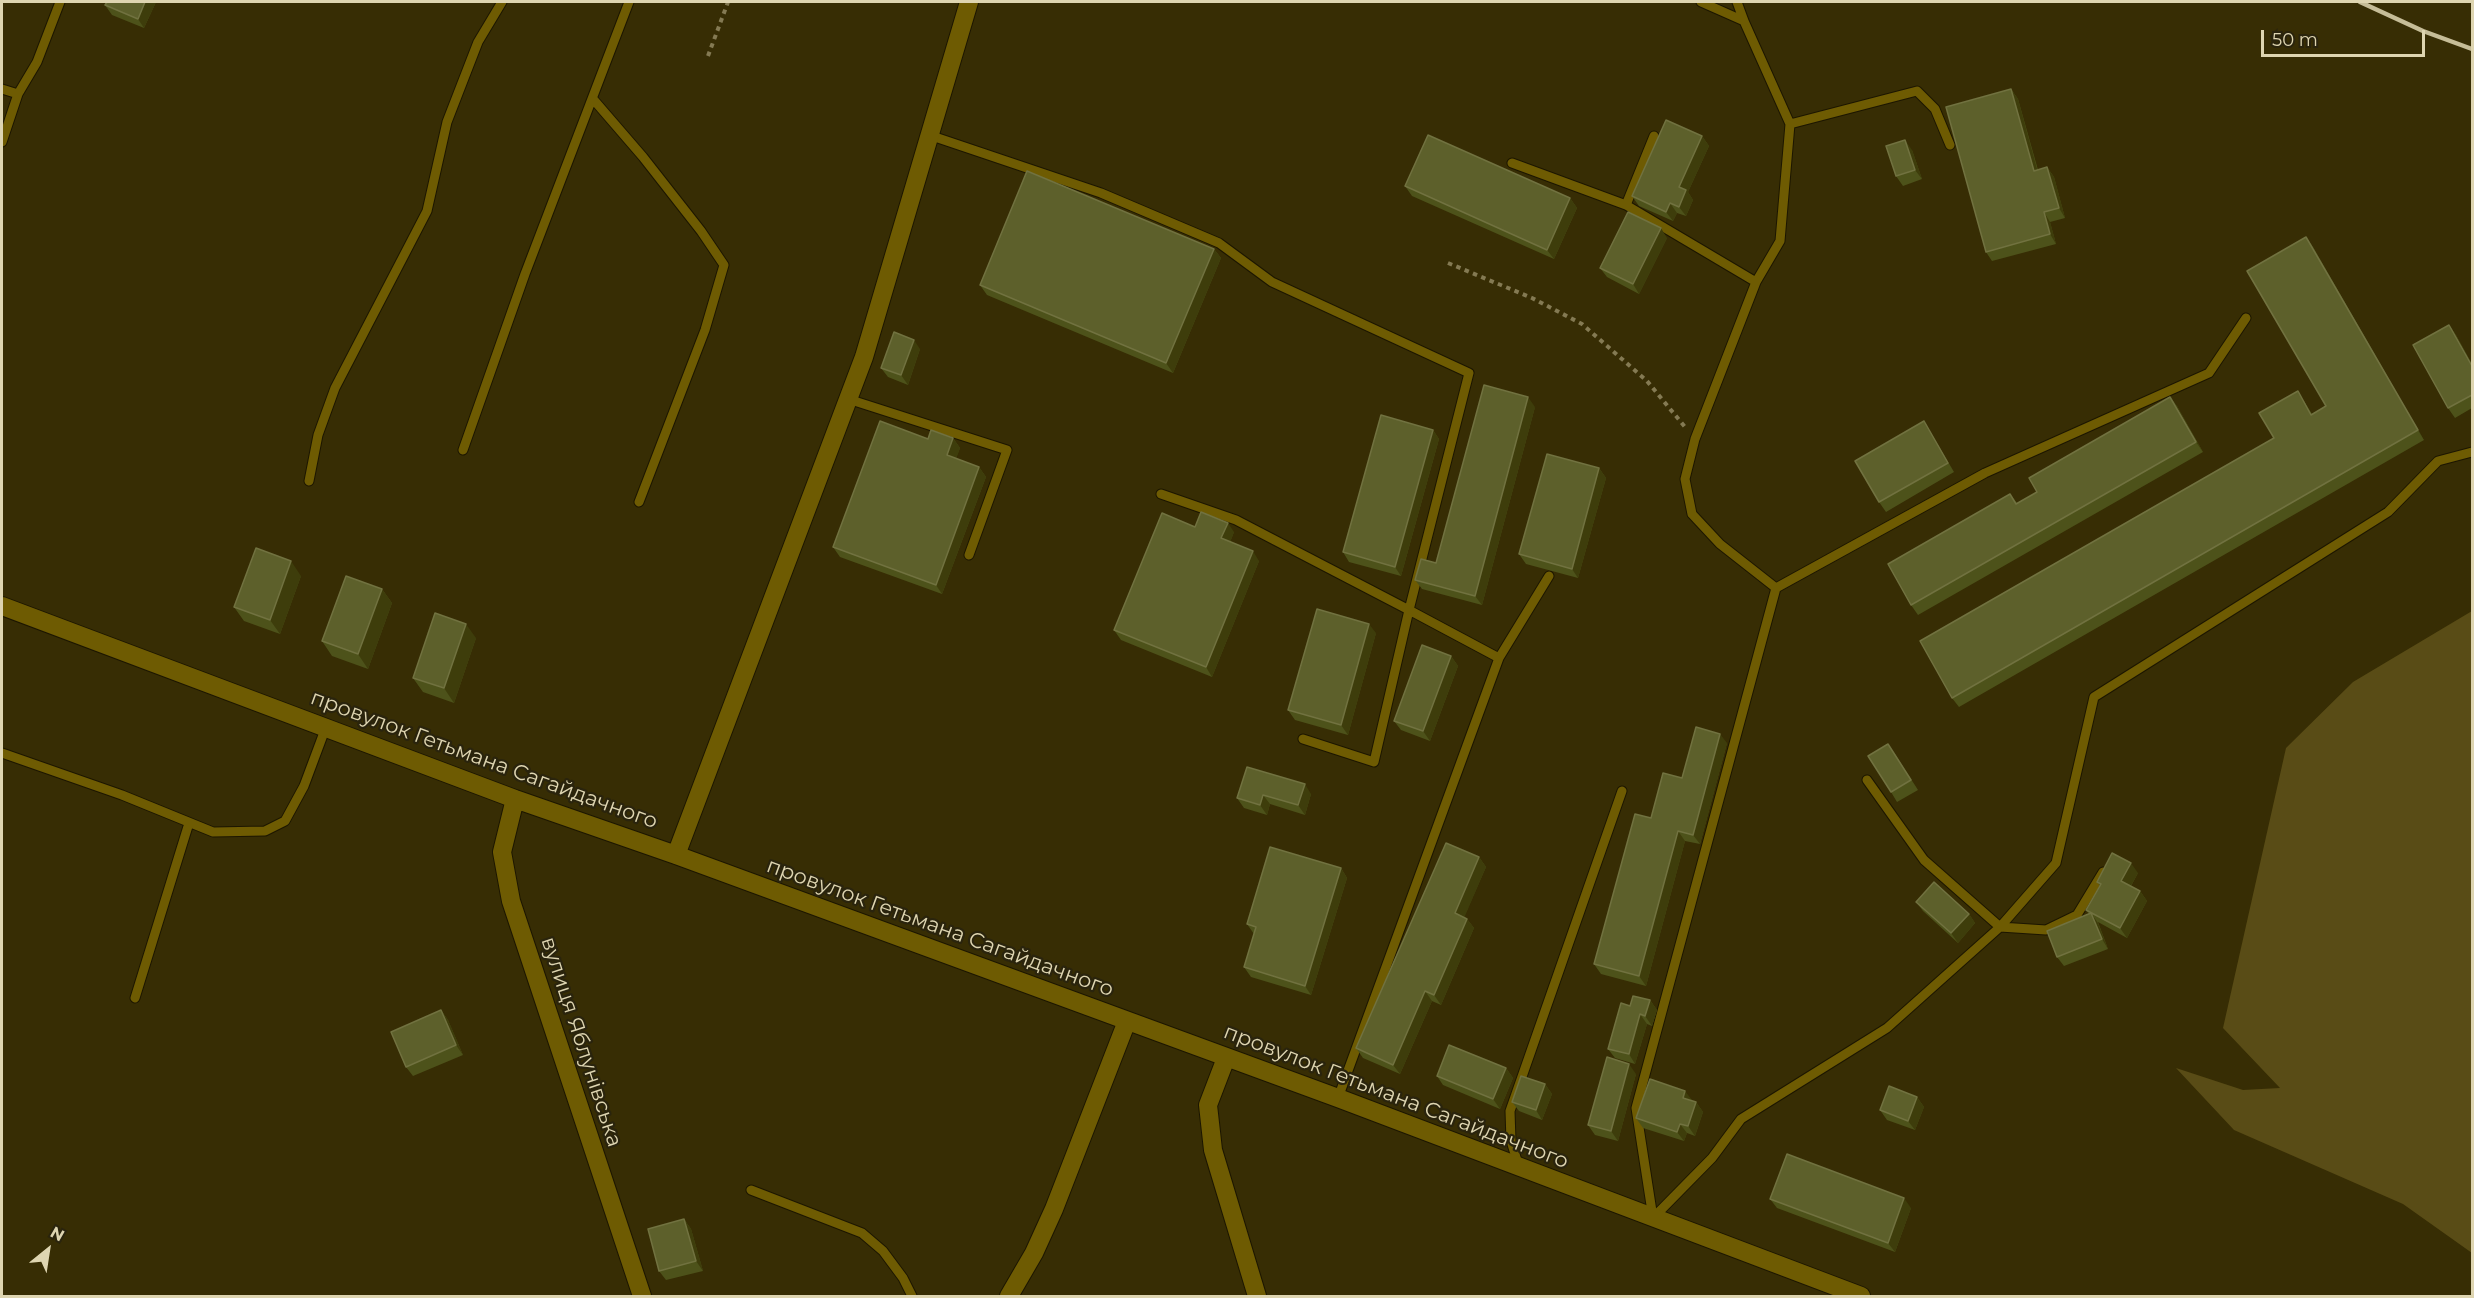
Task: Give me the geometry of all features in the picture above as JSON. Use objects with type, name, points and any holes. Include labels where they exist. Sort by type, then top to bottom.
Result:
[{"type":"street","points":[[676,855],[864,357],[969,2]]},
{"type":"street","name":"провулок Гетьмана Сагайдачного","points":[[2,606],[515,799],[676,855],[1338,1098],[1861,1296]]},
{"type":"street","name":"вулиця Яблунівська","points":[[515,799],[502,852],[511,901],[642,1296]]},
{"type":"street","points":[[1009,1296],[1034,1253],[1054,1209],[1127,1021]]},
{"type":"street","points":[[1226,1058],[1208,1105],[1213,1150],[1257,1296]]},
{"type":"lane","points":[[2,142],[18,94],[37,62],[60,2]]},
{"type":"lane","points":[[309,481],[318,435],[334,388],[428,211],[447,122],[478,42],[502,2]]},
{"type":"lane","points":[[463,450],[525,274],[629,2]]},
{"type":"lane","points":[[1701,2],[1744,21]]},
{"type":"lane","points":[[1737,2],[1790,124],[1780,241],[1756,282],[1695,439],[1685,479],[1692,514],[1720,544],[1776,588]]},
{"type":"lane","points":[[2,89],[18,94]]},
{"type":"lane","points":[[1790,124],[1917,91],[1935,109],[1950,145]]},
{"type":"lane","points":[[593,99],[701,231],[724,265],[705,330],[639,502]]},
{"type":"lane","points":[[929,135],[1101,193],[1219,243],[1272,282],[1468,374],[1374,762],[1303,739]]},
{"type":"lane","points":[[1626,204],[1654,136]]},
{"type":"lane","points":[[1512,164],[1626,204],[1756,282]]},
{"type":"lane","points":[[1653,1218],[1636,1108],[1776,588],[1985,473],[2209,373],[2246,318]]},
{"type":"lane","points":[[848,399],[1007,450],[969,555]]},
{"type":"lane","points":[[1653,1218],[1712,1158],[1741,1119],[1887,1028],[2000,927],[2056,863],[2094,697],[2388,512],[2438,461],[2472,452]]},
{"type":"lane","points":[[1161,494],[1236,520],[1499,658]]},
{"type":"lane","points":[[1338,1098],[1499,658],[1549,576]]},
{"type":"lane","points":[[2,753],[122,795],[213,832],[266,831],[285,821],[304,786],[326,727]]},
{"type":"lane","points":[[1867,780],[1924,860],[2000,927],[2046,930],[2078,915],[2107,865]]},
{"type":"lane","points":[[1520,1168],[1511,1141],[1510,1111],[1622,790]]},
{"type":"lane","points":[[135,998],[189,823]]},
{"type":"lane","points":[[751,1191],[862,1233],[883,1251],[903,1278],[912,1296]]},
{"type":"path","points":[[708,57],[728,2]]},
{"type":"path","points":[[1448,263],[1533,298],[1582,324],[1647,381],[1695,439]]},
{"type":"shaded area","points":[[2472,611],[2472,1253],[2403,1204],[2234,1130],[2176,1068],[2243,1090],[2280,1088],[2223,1028],[2286,748],[2353,682]]},
{"type":"building","points":[[107,2],[145,2],[138,19],[105,5]]},
{"type":"building","points":[[2011,89],[2034,171],[2047,167],[2059,208],[2044,212],[2050,234],[1986,252],[1946,107]]},
{"type":"building","points":[[1666,120],[1702,136],[1679,187],[1686,190],[1679,207],[1670,203],[1666,212],[1632,196]]},
{"type":"building","points":[[1428,135],[1570,198],[1547,250],[1405,186]]},
{"type":"building","points":[[1905,140],[1915,170],[1896,176],[1886,146]]},
{"type":"building","points":[[1027,171],[1214,249],[1166,363],[980,285]]},
{"type":"building","points":[[1628,212],[1661,228],[1633,284],[1600,268]]},
{"type":"building","points":[[2306,237],[2418,430],[1952,698],[1920,641],[2274,438],[2259,413],[2298,391],[2311,415],[2326,406],[2247,271]]},
{"type":"building","points":[[2449,325],[2472,366],[2472,395],[2448,408],[2413,345]]},
{"type":"building","points":[[894,332],[914,340],[901,375],[881,368]]},
{"type":"building","points":[[1484,385],[1528,397],[1475,596],[1415,580],[1421,559],[1436,563]]},
{"type":"building","points":[[2170,397],[2196,442],[1911,605],[1888,564],[2010,494],[2016,504],[2037,492],[2029,478]]},
{"type":"building","points":[[1381,415],[1433,430],[1395,567],[1343,552]]},
{"type":"building","points":[[880,421],[928,439],[931,430],[953,438],[947,455],[979,467],[936,585],[833,547]]},
{"type":"building","points":[[1924,421],[1948,463],[1879,502],[1855,461]]},
{"type":"building","points":[[1547,454],[1599,468],[1572,569],[1519,554]]},
{"type":"building","points":[[1201,512],[1228,523],[1221,538],[1253,551],[1206,667],[1114,630],[1162,513],[1195,527]]},
{"type":"building","points":[[256,548],[291,561],[270,620],[234,607]]},
{"type":"building","points":[[346,576],[382,589],[358,654],[322,641]]},
{"type":"building","points":[[1317,609],[1369,624],[1341,725],[1288,710]]},
{"type":"building","points":[[435,613],[466,624],[444,688],[413,678]]},
{"type":"building","points":[[1422,645],[1451,656],[1423,731],[1394,721]]},
{"type":"building","points":[[1696,727],[1720,734],[1693,835],[1678,831],[1639,976],[1594,964],[1635,814],[1651,818],[1663,773],[1682,778]]},
{"type":"building","points":[[1888,744],[1911,780],[1891,792],[1868,756]]},
{"type":"building","points":[[1247,767],[1305,784],[1298,805],[1263,795],[1260,805],[1237,798]]},
{"type":"building","points":[[1446,843],[1479,857],[1455,913],[1467,919],[1434,995],[1425,991],[1393,1065],[1356,1048]]},
{"type":"building","points":[[1270,847],[1341,868],[1305,986],[1244,967],[1256,927],[1247,924]]},
{"type":"building","points":[[2112,853],[2131,863],[2121,881],[2140,891],[2120,928],[2086,910],[2101,884],[2097,882]]},
{"type":"building","points":[[1934,882],[1969,914],[1951,933],[1916,902]]},
{"type":"building","points":[[2091,913],[2102,939],[2057,957],[2047,931]]},
{"type":"building","points":[[1633,996],[1650,1000],[1645,1016],[1640,1014],[1629,1054],[1608,1049],[1621,1003],[1630,1006]]},
{"type":"building","points":[[441,1010],[456,1045],[406,1067],[391,1032]]},
{"type":"building","points":[[1449,1045],[1506,1068],[1493,1099],[1437,1076]]},
{"type":"building","points":[[1607,1057],[1629,1064],[1611,1131],[1588,1125]]},
{"type":"building","points":[[1521,1076],[1545,1084],[1536,1110],[1512,1102]]},
{"type":"building","points":[[1650,1079],[1685,1091],[1683,1098],[1696,1102],[1688,1126],[1680,1124],[1677,1132],[1636,1118]]},
{"type":"building","points":[[1889,1086],[1917,1097],[1908,1121],[1880,1110]]},
{"type":"building","points":[[1787,1154],[1904,1198],[1888,1243],[1770,1199]]},
{"type":"building","points":[[684,1219],[696,1261],[659,1271],[648,1229]]},
{"type":"railway","points":[[2360,2],[2423,31],[2472,49]]}]
